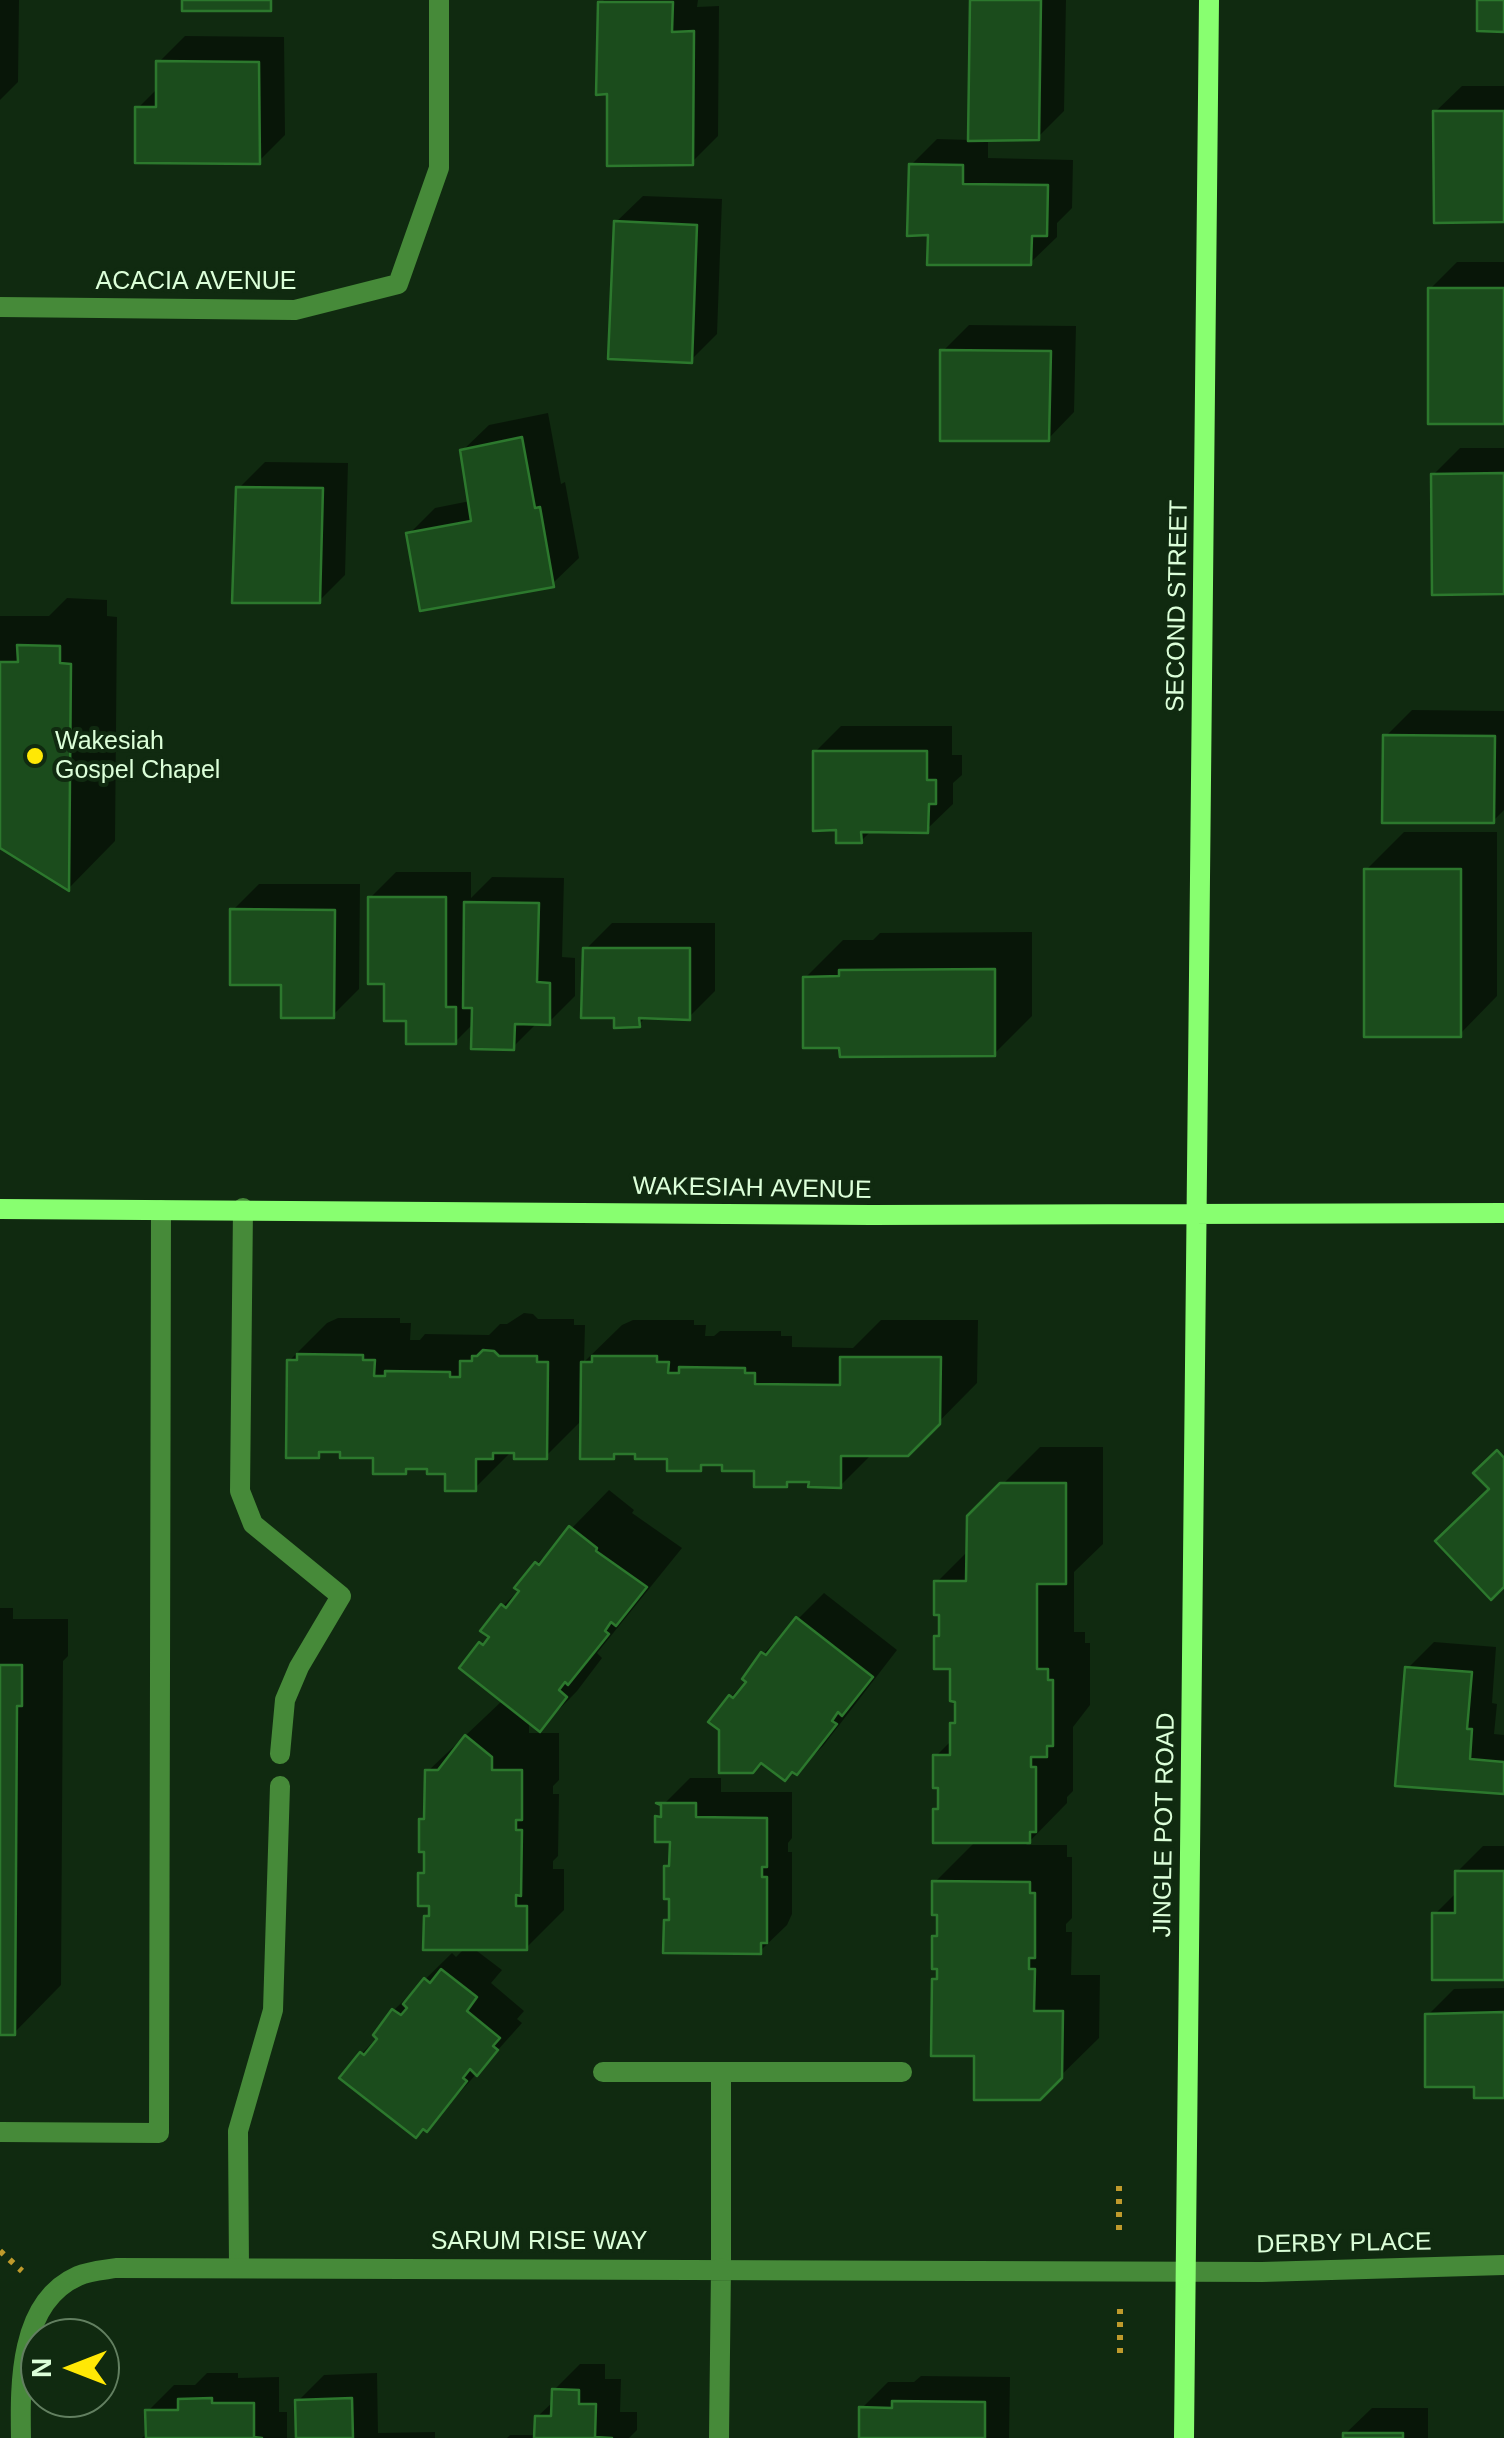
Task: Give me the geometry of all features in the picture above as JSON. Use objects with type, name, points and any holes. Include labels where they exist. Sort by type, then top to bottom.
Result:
[{"type":"street","name":"ACACIA AVENUE","points":[[0,307],[294,310],[398,284],[439,168],[439,0]]},
{"type":"street","name":"SECOND STREET","points":[[1198,1213],[1209,0]]},
{"type":"street","name":"WAKESIAH AVENUE","points":[[0,1208],[871,1215],[1504,1213]]},
{"type":"street","points":[[243,1208],[240,1491],[253,1524],[341,1596],[284,1700],[280,1754]]},
{"type":"street","points":[[0,2132],[159,2133],[161,1210]]},
{"type":"street","name":"JINGLE POT ROAD","points":[[1184,2438],[1198,1213]]},
{"type":"street","points":[[239,2267],[238,2131],[273,2010],[280,1786]]},
{"type":"street","points":[[603,2072],[902,2072]]},
{"type":"street","points":[[719,2438],[721,2072]]},
{"type":"street","name":"DERBY PLACE","points":[[1185,2270],[1262,2272],[1504,2265]]},
{"type":"street","name":"SARUM RISE WAY","points":[[21,2438],[24,2350],[49,2295],[79,2275],[116,2268],[1185,2270]]},
{"type":"building","points":[[182,0],[271,0],[271,11],[182,11]]},
{"type":"building","points":[[970,0],[1041,0],[1039,140],[968,141]]},
{"type":"building","points":[[1477,0],[1504,0],[1504,32],[1477,31]]},
{"type":"building","points":[[598,2],[673,2],[672,32],[694,31],[693,165],[607,166],[607,94],[596,95]]},
{"type":"building","points":[[156,61],[259,62],[260,164],[135,163],[135,107],[156,107]]},
{"type":"building","points":[[1433,111],[1504,111],[1504,222],[1434,223]]},
{"type":"building","points":[[909,164],[963,165],[963,184],[1048,185],[1047,236],[1032,236],[1031,265],[927,265],[928,235],[907,236]]},
{"type":"building","points":[[614,221],[697,225],[692,363],[608,359]]},
{"type":"building","points":[[1428,288],[1504,288],[1504,424],[1428,424]]},
{"type":"building","points":[[940,350],[1051,351],[1049,441],[940,441]]},
{"type":"building","points":[[522,437],[554,587],[420,611],[406,533],[471,521],[460,450]]},
{"type":"building","points":[[1504,473],[1504,594],[1432,595],[1431,474]]},
{"type":"building","points":[[236,487],[323,488],[320,603],[232,603]]},
{"type":"building","name":"Wakesiah Gospel Chapel","points":[[17,645],[60,646],[60,663],[71,664],[69,891],[0,848],[0,662],[18,662]]},
{"type":"building","points":[[1383,735],[1495,736],[1494,823],[1382,823]]},
{"type":"building","points":[[813,751],[927,751],[927,780],[936,780],[936,804],[929,804],[928,833],[861,832],[862,843],[836,843],[836,830],[813,831]]},
{"type":"building","points":[[1364,869],[1461,869],[1461,1037],[1364,1037]]},
{"type":"building","points":[[368,897],[446,897],[446,1007],[456,1007],[456,1044],[406,1044],[406,1021],[384,1021],[384,984],[368,984]]},
{"type":"building","points":[[464,902],[539,903],[537,982],[550,983],[550,1025],[515,1024],[514,1050],[471,1049],[472,1008],[463,1008]]},
{"type":"building","points":[[230,909],[335,910],[334,1018],[281,1018],[281,985],[230,985]]},
{"type":"building","points":[[583,948],[690,948],[690,1020],[639,1018],[640,1027],[614,1028],[614,1018],[581,1018]]},
{"type":"building","points":[[995,969],[995,1056],[840,1057],[839,1048],[803,1048],[803,977],[839,976],[839,970]]},
{"type":"building","points":[[483,1350],[499,1356],[537,1356],[537,1362],[548,1362],[547,1459],[514,1459],[514,1453],[493,1453],[493,1459],[476,1459],[476,1491],[445,1491],[445,1474],[427,1474],[427,1469],[406,1469],[406,1474],[373,1474],[373,1458],[340,1458],[340,1452],[319,1452],[319,1458],[286,1458],[287,1360],[297,1360],[297,1354],[363,1355],[363,1360],[375,1360],[374,1376],[385,1376],[385,1371],[450,1372],[450,1377],[460,1377],[460,1361],[472,1361],[472,1356]]},
{"type":"building","points":[[592,1356],[657,1356],[657,1362],[669,1362],[668,1373],[679,1373],[679,1367],[745,1368],[745,1373],[755,1373],[755,1384],[840,1385],[840,1357],[941,1357],[940,1424],[908,1456],[841,1456],[841,1488],[808,1487],[809,1482],[754,1487],[754,1471],[722,1471],[722,1465],[701,1465],[701,1471],[667,1471],[667,1459],[635,1459],[635,1454],[614,1454],[614,1459],[580,1459],[581,1362],[592,1362]]},
{"type":"building","points":[[1497,1450],[1504,1458],[1504,1587],[1491,1600],[1435,1541],[1489,1489],[1473,1473]]},
{"type":"building","points":[[1000,1483],[1066,1483],[1066,1584],[1037,1584],[1037,1669],[1048,1669],[1048,1680],[1053,1680],[1053,1746],[1047,1746],[1047,1757],[1031,1757],[1031,1767],[1036,1767],[1036,1832],[1030,1832],[1030,1843],[933,1843],[933,1809],[938,1809],[938,1788],[933,1788],[933,1755],[950,1755],[950,1723],[955,1723],[950,1669],[934,1669],[934,1636],[939,1636],[939,1615],[934,1615],[934,1581],[966,1581],[967,1516]]},
{"type":"building","points":[[569,1526],[596,1551],[647,1587],[616,1626],[611,1622],[605,1631],[609,1634],[568,1685],[565,1682],[559,1690],[567,1697],[540,1732],[459,1668],[479,1642],[483,1645],[489,1637],[480,1631],[501,1604],[506,1608],[519,1591],[514,1588],[535,1562],[539,1565]]},
{"type":"building","points":[[796,1617],[873,1677],[842,1716],[838,1712],[832,1721],[837,1724],[797,1775],[792,1772],[785,1781],[761,1763],[753,1773],[719,1773],[719,1730],[708,1722],[729,1695],[733,1698],[746,1682],[742,1679],[761,1652],[766,1655]]},
{"type":"building","points":[[0,1665],[22,1665],[22,1706],[17,1706],[15,2035],[0,2035]]},
{"type":"building","points":[[1405,1667],[1472,1672],[1467,1729],[1472,1729],[1470,1759],[1504,1762],[1504,1794],[1395,1786]]},
{"type":"building","points":[[465,1735],[492,1757],[492,1770],[522,1770],[522,1820],[516,1820],[516,1830],[522,1830],[521,1896],[516,1895],[516,1906],[527,1906],[527,1950],[423,1950],[424,1916],[429,1916],[429,1906],[418,1906],[418,1873],[424,1873],[424,1852],[419,1852],[419,1819],[424,1819],[425,1770],[438,1770]]},
{"type":"building","points":[[656,1803],[696,1803],[696,1817],[767,1818],[767,1867],[762,1867],[762,1877],[767,1877],[767,1943],[761,1943],[761,1954],[663,1953],[664,1920],[669,1920],[669,1899],[664,1899],[664,1866],[669,1866],[670,1842],[655,1842],[655,1816],[661,1817],[661,1805]]},
{"type":"building","points":[[1455,1871],[1504,1871],[1504,1980],[1432,1980],[1432,1913],[1455,1913]]},
{"type":"building","points":[[932,1881],[1030,1882],[1030,1893],[1035,1893],[1035,1958],[1029,1958],[1029,1969],[1035,1969],[1034,2011],[1063,2011],[1062,2078],[1040,2100],[974,2100],[974,2056],[931,2056],[932,1979],[937,1979],[937,1969],[932,1969],[932,1936],[937,1936],[937,1915],[932,1915]]},
{"type":"building","points":[[441,1969],[477,1997],[467,2011],[500,2038],[493,2046],[498,2050],[477,2076],[470,2069],[463,2078],[467,2081],[427,2132],[423,2129],[416,2138],[339,2078],[360,2052],[364,2055],[377,2039],[373,2035],[392,2009],[401,2015],[407,2008],[403,2004],[424,1978],[430,1983]]},
{"type":"building","points":[[1504,2012],[1504,2098],[1474,2098],[1474,2087],[1425,2087],[1425,2014]]},
{"type":"building","points":[[552,2389],[579,2390],[579,2404],[596,2404],[595,2437],[612,2438],[534,2438],[535,2416],[551,2416]]},
{"type":"building","points":[[212,2398],[212,2403],[254,2403],[254,2437],[262,2438],[146,2438],[145,2410],[178,2410],[178,2399]]},
{"type":"building","points":[[352,2398],[353,2438],[296,2438],[295,2400]]},
{"type":"building","points":[[892,2401],[985,2402],[985,2438],[859,2438],[859,2407],[892,2408]]},
{"type":"building","points":[[1343,2433],[1403,2433],[1403,2438],[1343,2438]]},
{"type":"place","name":"Wakesiah Gospel Chapel","points":[[35,756]]}]
